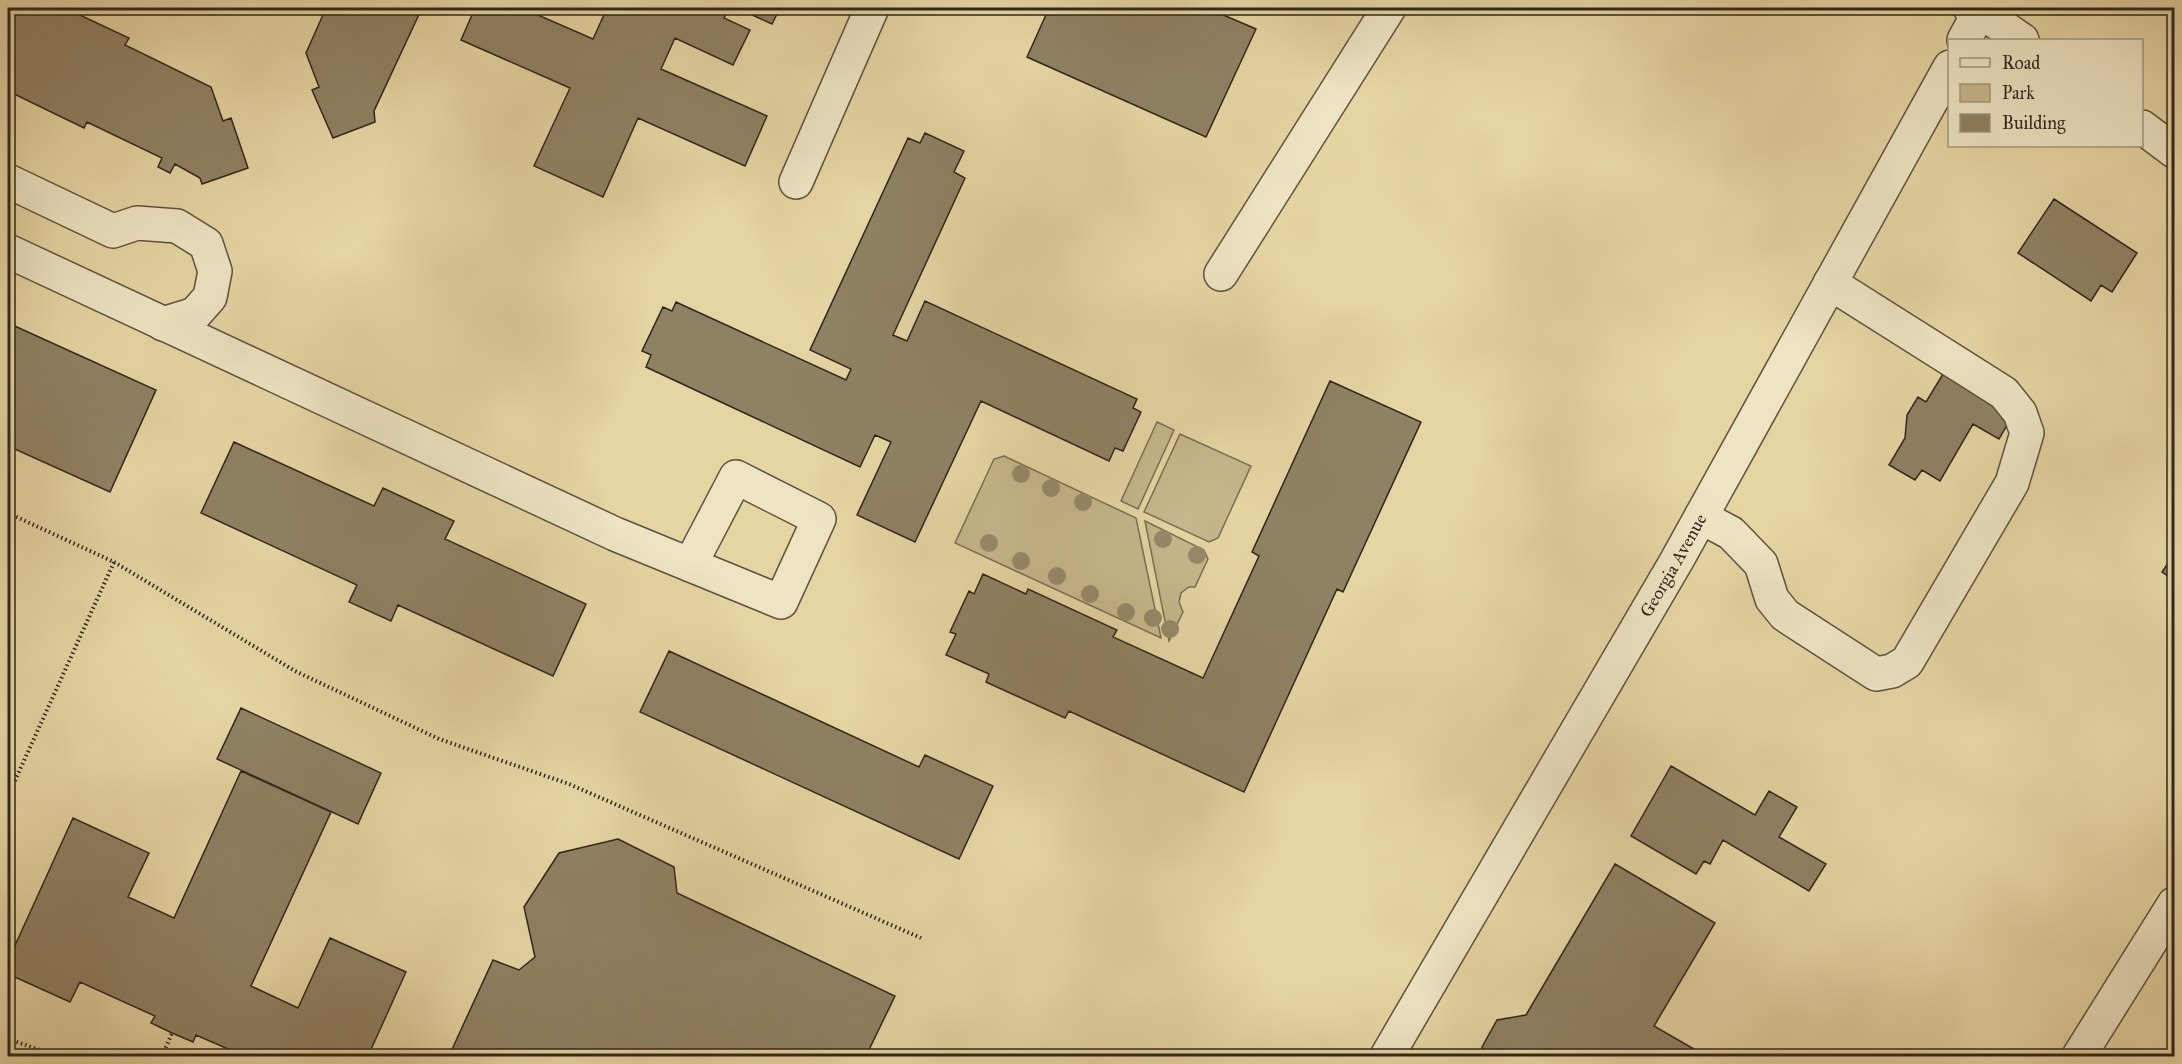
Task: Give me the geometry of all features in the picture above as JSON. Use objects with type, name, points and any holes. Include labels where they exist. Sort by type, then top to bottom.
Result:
[{"type":"street","points":[[796,182],[872,8]]},
{"type":"street","points":[[1221,274],[1389,8]]},
{"type":"street","points":[[1964,39],[1979,9],[2021,39]]},
{"type":"street","name":"Georgia Avenue","points":[[1387,1056],[1701,517],[1948,71]]},
{"type":"street","points":[[2143,128],[2175,151]]},
{"type":"street","points":[[8,181],[113,231],[137,223],[177,226],[206,244],[215,271],[210,297],[195,314],[163,324]]},
{"type":"street","points":[[8,251],[615,534],[690,565]]},
{"type":"street","points":[[1701,517],[1731,533],[1761,564],[1772,599],[1785,615],[1876,674],[1892,671],[1907,662],[2012,483],[2027,433],[2020,413],[2004,393],[1830,283]]},
{"type":"street","points":[[2079,1056],[2175,904]]},
{"type":"path","points":[[8,513],[114,562],[295,671],[439,740],[569,784],[921,938]]},
{"type":"path","points":[[8,796],[114,562]]},
{"type":"path","points":[[162,1056],[172,1033]]},
{"type":"path","points":[[8,1039],[57,1056]]},
{"type":"green space","points":[[1157,422],[1174,430],[1138,509],[1121,501]]},
{"type":"green space","points":[[1180,434],[1251,466],[1218,538],[1209,542],[1144,512]]},
{"type":"green space","points":[[1004,456],[1136,518],[1161,638],[955,543],[994,459]]},
{"type":"green space","points":[[1145,521],[1204,550],[1208,559],[1195,587],[1189,587],[1181,593],[1179,602],[1183,612],[1169,641]]},
{"type":"building","points":[[8,8],[41,8],[53,13],[56,8],[65,8],[129,38],[125,45],[211,87],[223,121],[231,118],[248,168],[202,184],[200,178],[175,164],[170,173],[158,167],[162,158],[87,122],[84,128],[8,91]]},
{"type":"building","points":[[326,8],[422,8],[374,111],[375,122],[333,138],[312,90],[319,87],[306,53]]},
{"type":"building","points":[[475,8],[522,8],[593,39],[607,8],[729,8],[724,18],[750,30],[733,65],[675,38],[661,69],[767,116],[745,166],[638,118],[603,197],[534,166],[570,88],[461,40]]},
{"type":"building","points":[[742,8],[780,8],[772,24],[741,10]]},
{"type":"building","points":[[1049,8],[1207,8],[1256,29],[1206,137],[1027,57]]},
{"type":"building","points":[[925,133],[964,151],[954,172],[965,178],[893,335],[907,341],[925,301],[1137,399],[1133,408],[1141,412],[1123,451],[1115,448],[1109,461],[981,401],[915,542],[857,515],[891,442],[875,435],[860,467],[646,367],[651,355],[642,351],[663,307],[672,311],[676,302],[846,380],[851,369],[810,350],[908,138],[920,143]]},
{"type":"building","points":[[2054,199],[2137,253],[2112,292],[2101,285],[2091,301],[2018,253]]},
{"type":"building","points":[[8,323],[156,390],[110,492],[8,446]]},
{"type":"building","points":[[1943,374],[2013,415],[1999,439],[1973,424],[1940,481],[1922,470],[1915,480],[1889,465],[1905,438],[1907,415],[1918,397],[1926,402]]},
{"type":"building","points":[[1330,381],[1421,422],[1343,592],[1337,589],[1244,792],[1069,711],[1065,718],[986,682],[989,674],[946,655],[956,634],[950,632],[969,591],[974,594],[983,574],[1026,594],[1028,589],[1117,630],[1113,637],[1203,678],[1259,556],[1252,552]]},
{"type":"building","points":[[234,442],[374,506],[383,488],[454,521],[445,539],[586,604],[553,676],[398,605],[391,621],[349,602],[357,585],[201,513]]},
{"type":"building","points":[[2174,554],[2174,580],[2162,572]]},
{"type":"building","points":[[669,651],[919,767],[925,755],[993,786],[959,859],[640,712]]},
{"type":"building","points":[[241,708],[381,773],[358,824],[217,759]]},
{"type":"building","points":[[1671,766],[1755,815],[1769,791],[1797,807],[1779,837],[1826,864],[1809,891],[1723,840],[1710,864],[1704,861],[1696,874],[1631,836]]},
{"type":"building","points":[[241,771],[331,812],[251,986],[298,1008],[330,938],[406,972],[368,1056],[244,1056],[196,1035],[193,1042],[172,1033],[151,1023],[155,1016],[80,982],[70,1002],[8,974],[8,961],[73,818],[149,853],[128,897],[174,918]]},
{"type":"building","points":[[618,839],[674,867],[677,893],[895,996],[866,1056],[449,1056],[493,960],[519,970],[535,957],[524,907],[559,853]]},
{"type":"building","points":[[1615,864],[1715,923],[1654,1026],[1706,1056],[1485,1056],[1482,1047],[1497,1020],[1526,1015]]}]
